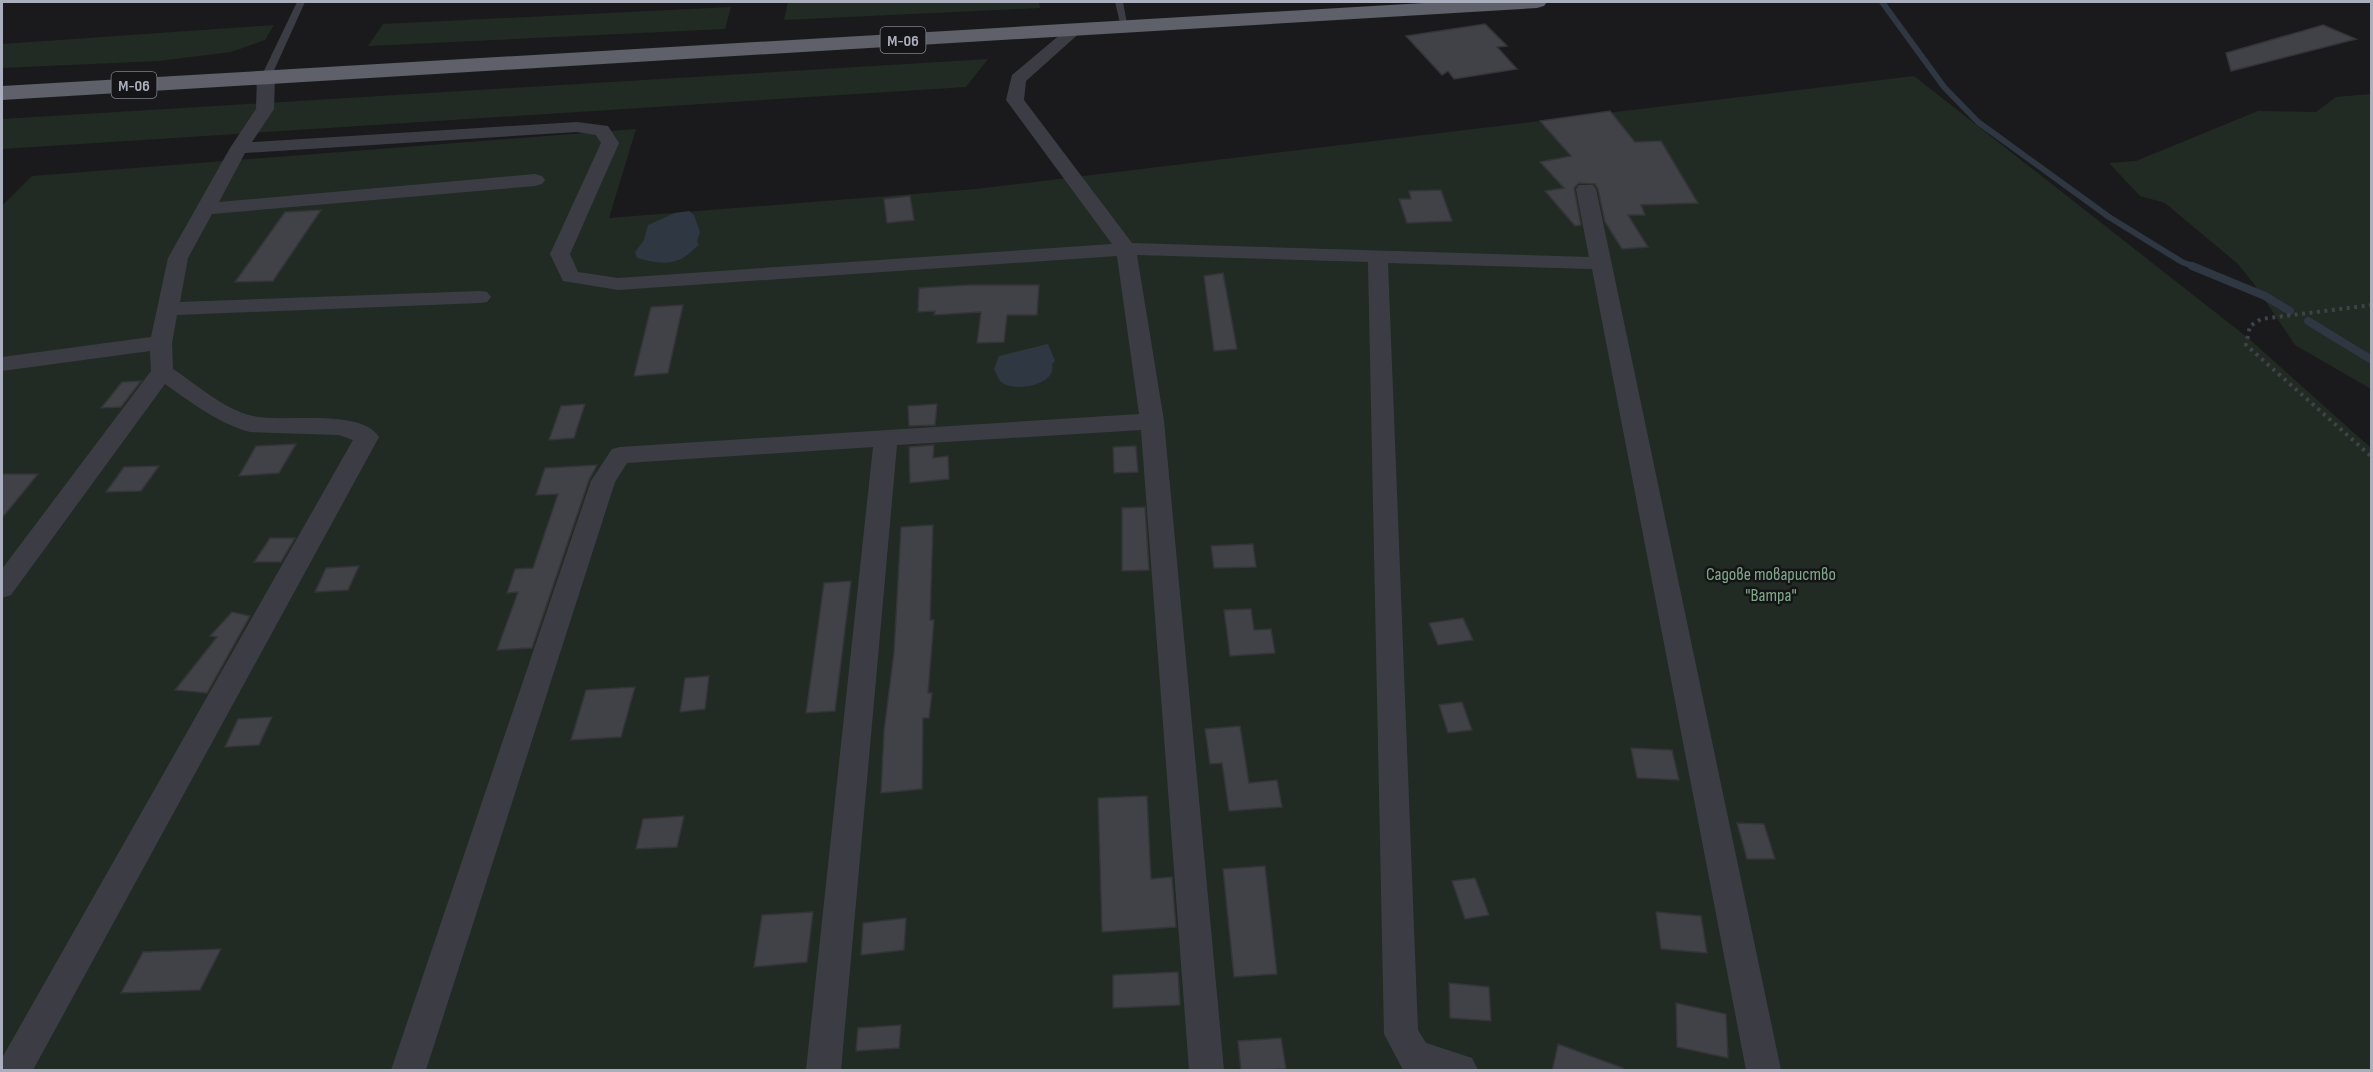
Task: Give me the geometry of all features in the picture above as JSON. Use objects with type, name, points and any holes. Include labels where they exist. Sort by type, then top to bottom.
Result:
[{"type":"highway","name":"М-06","points":[[2,93],[1538,2]]},
{"type":"street","points":[[1075,30],[1018,79],[1015,100],[1126,249],[1152,420],[1207,1071]]},
{"type":"street","points":[[2,588],[162,372],[161,343],[178,258],[239,148],[265,109],[266,77]]},
{"type":"street","points":[[239,148],[577,127],[602,130],[610,142],[560,254],[570,277],[618,284],[1126,249],[1599,263]]},
{"type":"street","points":[[205,209],[535,180]]},
{"type":"street","points":[[1586,189],[1599,263],[1764,1071]]},
{"type":"street","points":[[1378,258],[1401,1034],[1414,1058],[1460,1071]]},
{"type":"street","points":[[169,309],[480,297]]},
{"type":"street","points":[[2,364],[161,343]]},
{"type":"street","points":[[14,1071],[367,437],[342,427],[250,424],[214,408],[162,372]]},
{"type":"street","points":[[408,1071],[603,481],[620,455],[886,440],[1152,420]]},
{"type":"street","points":[[824,1071],[886,440]]},
{"type":"lane","points":[[266,77],[302,2]]},
{"type":"lane","points":[[1119,2],[1125,27]]},
{"type":"path","points":[[2372,304],[2337,311],[2261,319],[2250,327],[2246,345],[2372,457]]},
{"type":"green space","points":[[788,2],[1039,2],[1040,8],[784,20]]},
{"type":"green space","points":[[731,7],[725,29],[368,46],[383,24]]},
{"type":"green space","points":[[274,25],[265,40],[231,52],[159,61],[2,68],[2,44]]},
{"type":"green space","points":[[988,59],[966,87],[2,149],[2,119]]},
{"type":"green space","name":"Садове товариство \"Ватра\"","points":[[1914,76],[2248,338],[2371,448],[2371,1070],[2,1070],[2,206],[32,176],[636,129],[609,218],[976,189]]},
{"type":"green space","points":[[2372,94],[2371,389],[2295,345],[2238,264],[2165,203],[2140,196],[2109,163],[2136,161],[2258,111],[2316,112],[2336,97]]},
{"type":"water","points":[[689,211],[694,215],[700,232],[697,241],[699,245],[685,256],[672,262],[637,258],[635,252],[644,240],[648,225],[675,213]]},
{"type":"water","points":[[1048,344],[1055,361],[1052,364],[1052,371],[1042,382],[1015,387],[1000,381],[994,369],[999,356]]},
{"type":"building","points":[[1485,24],[1507,46],[1497,47],[1517,69],[1454,79],[1448,71],[1442,75],[1406,36]]},
{"type":"building","points":[[2323,25],[2356,39],[2231,71],[2226,53]]},
{"type":"building","points":[[1610,111],[1635,142],[1661,141],[1698,203],[1641,205],[1645,215],[1628,215],[1648,247],[1622,249],[1605,222],[1595,184],[1579,183],[1574,188],[1581,225],[1575,226],[1545,191],[1564,188],[1540,162],[1571,156],[1540,121]]},
{"type":"building","points":[[1441,190],[1452,221],[1407,223],[1399,199],[1411,199],[1409,191]]},
{"type":"building","points":[[910,196],[914,220],[887,223],[884,199]]},
{"type":"building","points":[[321,210],[273,281],[235,282],[285,212]]},
{"type":"building","points":[[1223,273],[1237,349],[1214,351],[1204,276]]},
{"type":"building","points":[[1039,285],[1037,315],[1007,315],[1004,342],[977,343],[981,312],[934,315],[935,311],[918,312],[919,288]]},
{"type":"building","points":[[683,305],[668,373],[634,376],[651,307]]},
{"type":"building","points":[[141,381],[121,407],[101,408],[122,382]]},
{"type":"building","points":[[585,404],[574,438],[549,440],[561,406]]},
{"type":"building","points":[[937,404],[935,425],[909,426],[908,406]]},
{"type":"building","points":[[296,444],[279,473],[239,476],[256,446]]},
{"type":"building","points":[[934,445],[933,458],[948,456],[949,479],[910,483],[909,447]]},
{"type":"building","points":[[1136,446],[1138,472],[1114,473],[1113,447]]},
{"type":"building","points":[[597,465],[589,480],[532,648],[497,650],[518,592],[507,593],[515,569],[533,568],[558,494],[536,495],[545,468]]},
{"type":"building","points":[[159,466],[141,491],[106,492],[124,467]]},
{"type":"building","points":[[2,474],[38,474],[2,518]]},
{"type":"building","points":[[1145,507],[1149,570],[1122,571],[1122,508]]},
{"type":"building","points":[[933,525],[930,620],[934,620],[928,693],[932,693],[929,718],[923,718],[922,789],[881,793],[884,731],[894,652],[901,527]]},
{"type":"building","points":[[270,538],[295,538],[281,562],[254,562]]},
{"type":"building","points":[[1253,544],[1256,567],[1214,568],[1211,546]]},
{"type":"building","points":[[359,566],[348,590],[315,592],[326,568]]},
{"type":"building","points":[[851,581],[835,711],[806,713],[824,583]]},
{"type":"building","points":[[1251,609],[1254,630],[1271,629],[1275,653],[1230,656],[1224,610]]},
{"type":"building","points":[[232,612],[250,616],[207,693],[175,690],[217,637],[210,636]]},
{"type":"building","points":[[1463,618],[1473,640],[1438,645],[1429,623]]},
{"type":"building","points":[[709,676],[705,709],[680,712],[685,678]]},
{"type":"building","points":[[635,687],[621,737],[571,740],[586,690]]},
{"type":"building","points":[[1462,702],[1472,730],[1448,733],[1439,705]]},
{"type":"building","points":[[272,717],[259,745],[225,747],[238,719]]},
{"type":"building","points":[[1240,726],[1249,783],[1277,780],[1282,807],[1229,811],[1222,763],[1210,764],[1205,729]]},
{"type":"building","points":[[1631,748],[1672,750],[1679,780],[1637,778]]},
{"type":"building","points":[[1147,796],[1151,879],[1172,877],[1176,927],[1102,932],[1098,798]]},
{"type":"building","points":[[684,816],[677,847],[636,849],[643,819]]},
{"type":"building","points":[[1737,823],[1764,824],[1775,859],[1747,859]]},
{"type":"building","points":[[1265,866],[1277,974],[1234,977],[1223,869]]},
{"type":"building","points":[[1475,878],[1489,915],[1465,919],[1452,881]]},
{"type":"building","points":[[813,912],[807,962],[754,967],[762,915]]},
{"type":"building","points":[[1656,912],[1701,916],[1707,953],[1661,949]]},
{"type":"building","points":[[906,918],[904,950],[861,955],[863,923]]},
{"type":"building","points":[[221,949],[200,990],[121,993],[143,952]]},
{"type":"building","points":[[1178,972],[1180,1005],[1113,1008],[1113,975]]},
{"type":"building","points":[[1449,983],[1489,987],[1491,1021],[1450,1018]]},
{"type":"building","points":[[1676,1003],[1726,1014],[1728,1058],[1677,1047]]},
{"type":"building","points":[[901,1025],[899,1048],[856,1051],[858,1028]]},
{"type":"building","points":[[1281,1038],[1286,1069],[1241,1071],[1238,1041]]},
{"type":"building","points":[[1558,1044],[1623,1068],[1623,1071],[1552,1071]]},
{"type":"waterway","points":[[1882,2],[1944,87],[1978,122],[2109,217],[2182,262],[2195,267]]},
{"type":"waterway","points":[[2192,266],[2265,296],[2290,311]]},
{"type":"waterway","points":[[2308,321],[2372,360]]}]
